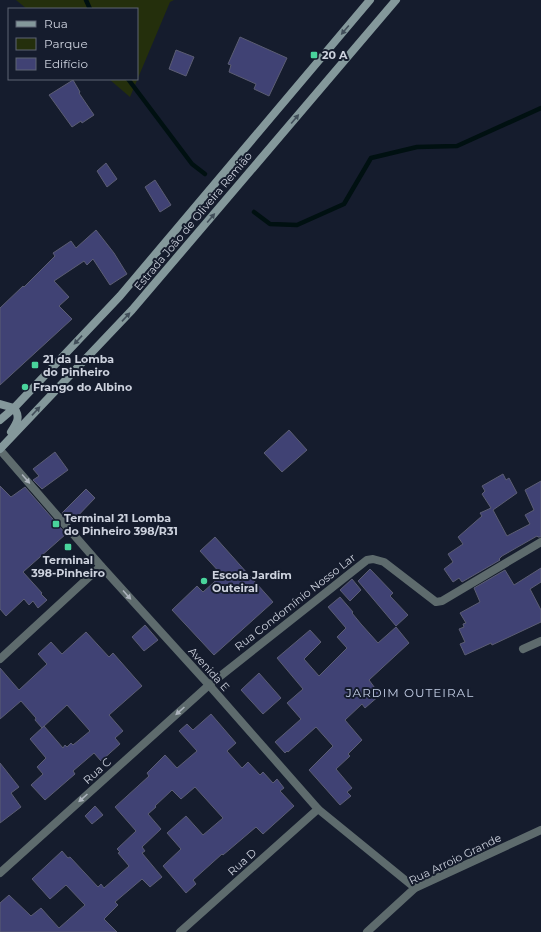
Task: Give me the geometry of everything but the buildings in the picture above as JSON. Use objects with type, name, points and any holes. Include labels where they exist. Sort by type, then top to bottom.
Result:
[{"type":"main road","name":"Estrada João de Oliveira Remião","points":[[0,420],[14,408],[120,296],[370,0]]},
{"type":"main road","name":"Estrada João de Oliveira Remião","points":[[0,450],[132,310],[396,0]]},
{"type":"main road","points":[[0,404],[14,408],[18,415],[18,423],[0,450]]},
{"type":"street","name":"Avenida E","points":[[0,450],[101,566],[209,685],[318,809],[415,888]]},
{"type":"street","name":"Rua Condomínio Nosso Lar","points":[[209,685],[366,560],[373,559],[384,562],[436,602],[442,601],[541,542]]},
{"type":"street","points":[[0,659],[101,566]]},
{"type":"street","points":[[523,649],[541,641]]},
{"type":"street","name":"Rua C","points":[[0,873],[209,685]]},
{"type":"street","name":"Rua D","points":[[180,932],[318,809]]},
{"type":"street","name":"Rua Arroio Grande","points":[[367,932],[415,888],[541,830]]},
{"type":"green space","points":[[16,0],[174,0],[170,2],[138,78],[138,8],[26,8]]},
{"type":"green space","points":[[110,80],[137,80],[130,97]]},
{"type":"waterway","points":[[86,0],[90,8]]},
{"type":"waterway","points":[[129,80],[192,164],[205,174]]},
{"type":"waterway","points":[[254,212],[270,224],[297,225],[344,204],[371,158],[417,147],[457,146],[541,108]]},
{"type":"place","name":"20 A","points":[[314,55]]},
{"type":"place","name":"21 da Lomba do Pinheiro","points":[[35,365]]},
{"type":"place","name":"Frango do Albino","points":[[25,387]]},
{"type":"place","name":"Terminal 21 Lomba do Pinheiro 398/R31","points":[[56,524]]},
{"type":"place","name":"Terminal 398-Pinheiro","points":[[68,547]]},
{"type":"place","name":"Escola Jardim Outeiral","points":[[204,581]]},
{"type":"district","name":"JARDIM OUTEIRAL","points":[[410,692]]}]
